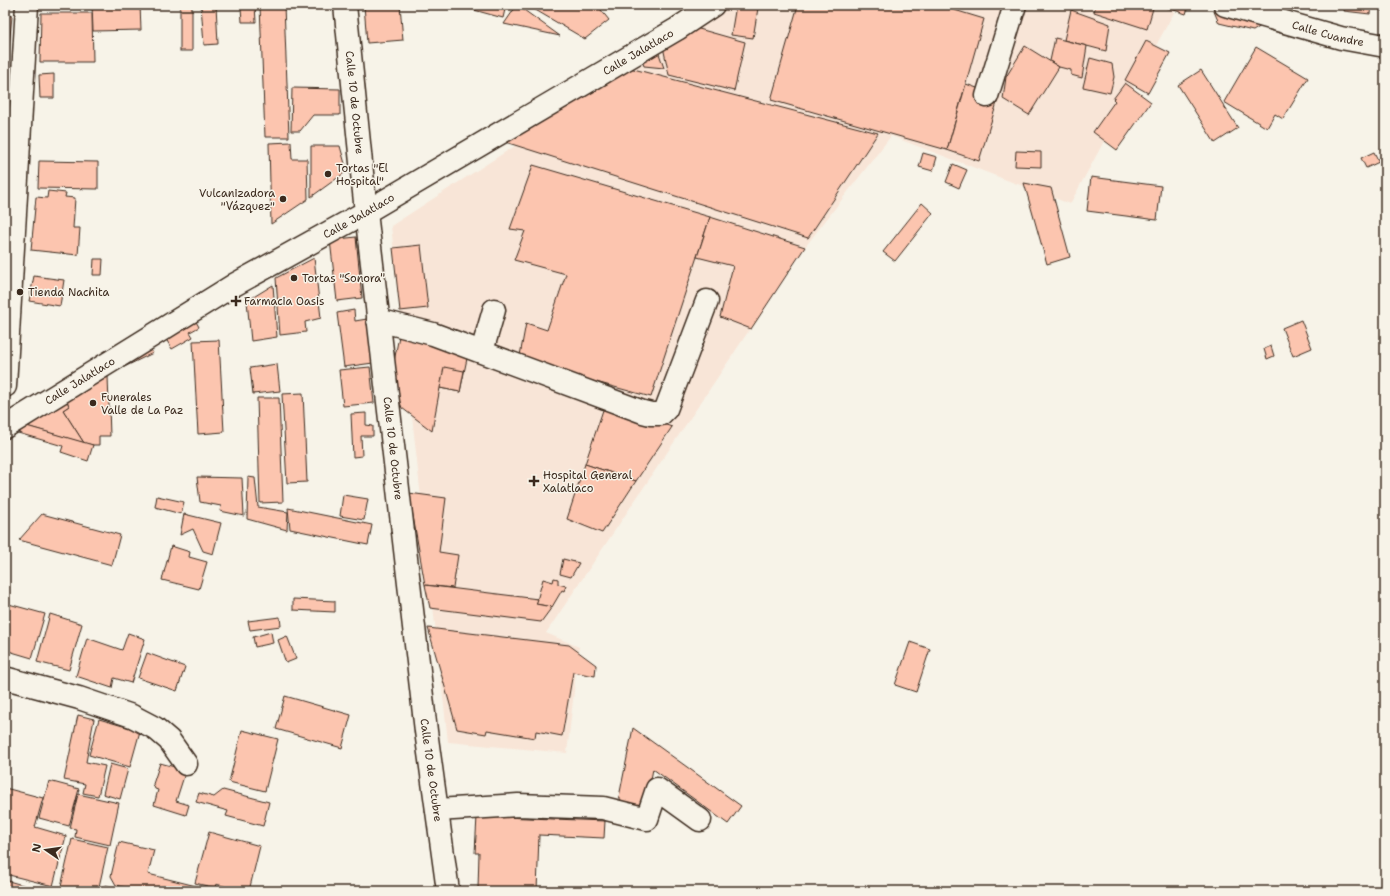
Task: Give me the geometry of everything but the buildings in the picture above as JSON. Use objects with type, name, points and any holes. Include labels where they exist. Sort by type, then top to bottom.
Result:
[{"type":"street","points":[[5,386],[27,5]]},
{"type":"street","name":"Calle 10 de Octubre","points":[[345,5],[378,320],[426,731],[448,891]]},
{"type":"street","name":"Calle Jalatlaco","points":[[5,427],[234,285],[366,212],[677,29],[714,5]]},
{"type":"street","points":[[987,96],[1015,5]]},
{"type":"street","name":"Calle Cuandre","points":[[1225,5],[1341,38],[1385,46]]},
{"type":"street","points":[[378,320],[433,334],[643,412],[661,414],[666,409],[706,301]]},
{"type":"street","points":[[482,351],[494,310]]},
{"type":"street","points":[[5,678],[79,698],[132,716],[155,728],[169,740],[186,764]]},
{"type":"street","points":[[436,810],[526,805],[603,808],[647,819],[657,789],[700,820]]},
{"type":"shaded area","name":"Hospital General Xalatlaco","points":[[733,5],[1178,5],[1070,204],[891,136],[805,247],[546,633],[579,647],[567,753],[448,742],[391,226]]},
{"type":"place","name":"Tortas \"El Hospital\"","points":[[328,174]]},
{"type":"place","name":"Vulcanizadora \"Vázquez\"","points":[[283,199]]},
{"type":"place","name":"Tortas \"Sonora\"","points":[[294,278]]},
{"type":"place","name":"Tienda Nachita","points":[[20,292]]},
{"type":"place","name":"Farmacia Oasis","points":[[236,301]]},
{"type":"place","name":"Funerales Valle de La Paz","points":[[93,403]]},
{"type":"place","name":"Hospital General Xalatlaco","points":[[534,481]]}]
